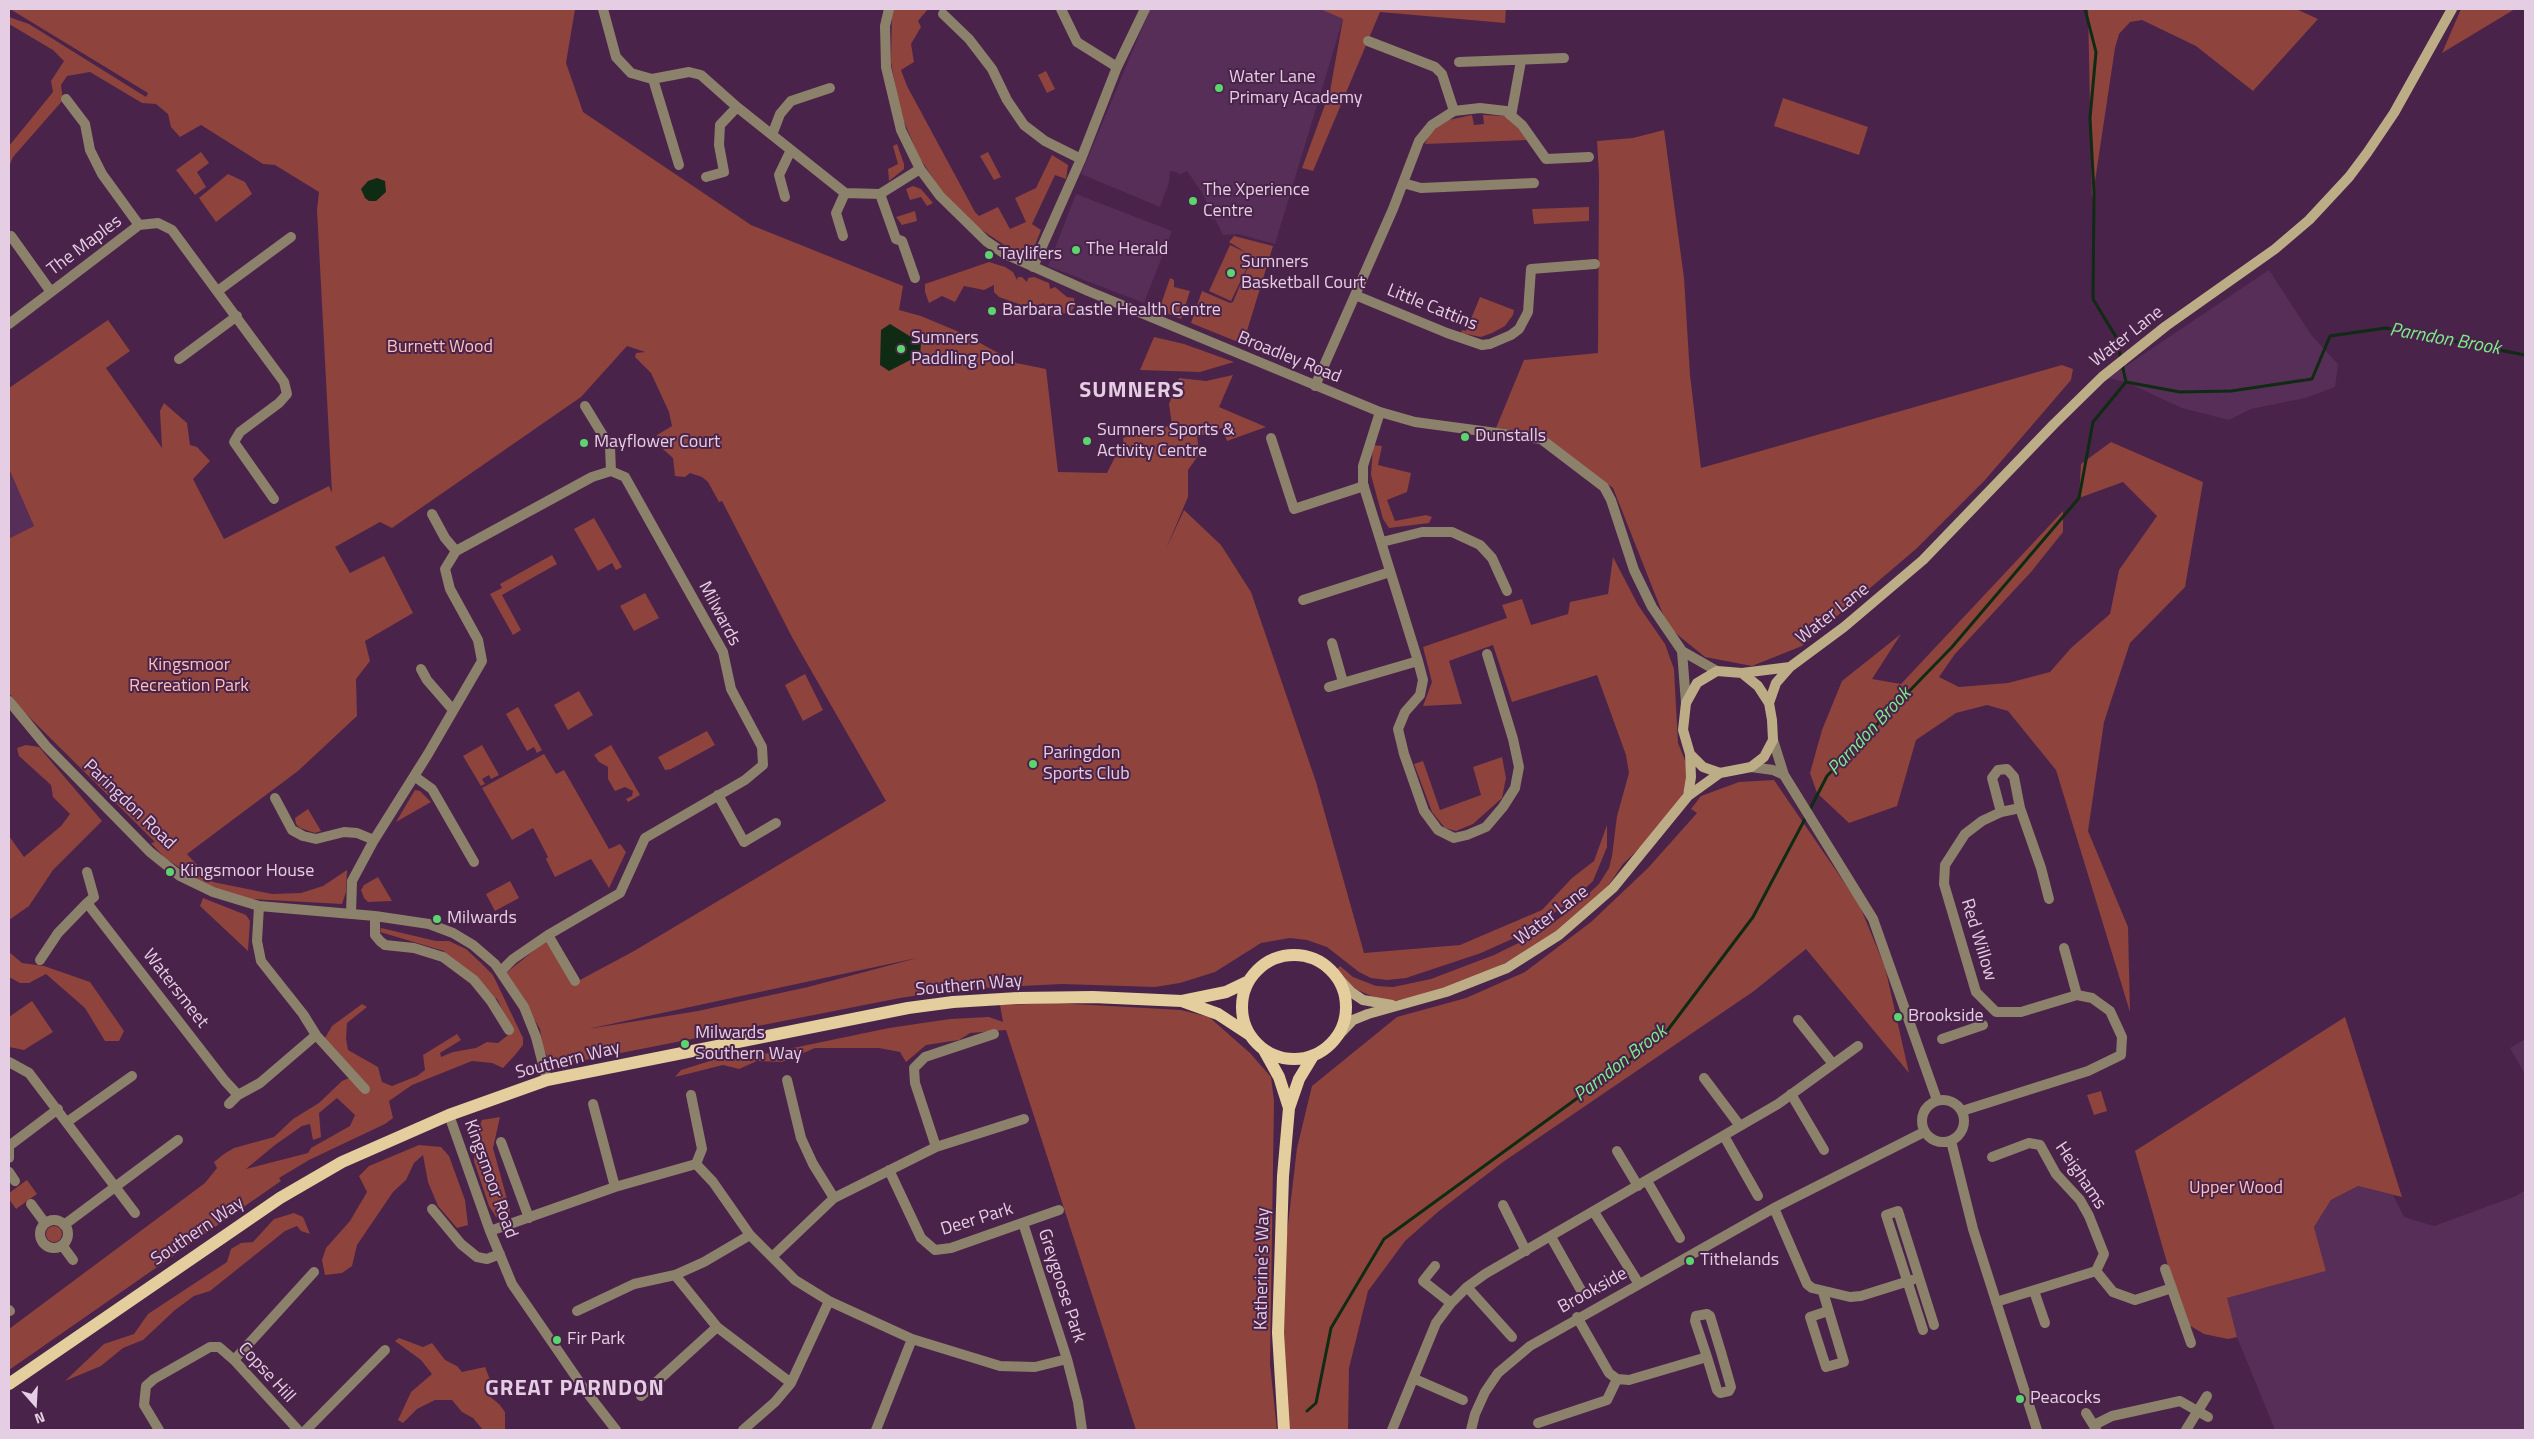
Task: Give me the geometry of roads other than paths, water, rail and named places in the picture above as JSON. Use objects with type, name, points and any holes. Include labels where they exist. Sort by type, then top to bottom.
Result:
[{"type":"main road","name":"Water Lane","points":[[1768,703],[1776,683],[1790,667],[1844,627],[1923,560],[2054,424],[2116,365],[2268,255],[2308,220],[2349,177],[2367,153],[2394,113],[2452,9]]},
{"type":"main road","name":"Water Lane","points":[[1742,673],[1790,667]]},
{"type":"main road","points":[[1688,796],[1691,777],[1690,754],[1683,730],[1686,703],[1697,683],[1717,671],[1742,673],[1758,686],[1768,703],[1772,720],[1773,740],[1764,757],[1751,767],[1720,773],[1703,767],[1690,754]]},
{"type":"main road","name":"Water Lane","points":[[1337,1037],[1353,1020],[1446,992],[1507,968],[1560,935],[1613,888],[1688,796],[1720,773]]},
{"type":"main road","points":[[1291,954],[1309,956],[1320,961],[1339,979],[1347,1002],[1345,1021],[1337,1037],[1323,1050],[1313,1056],[1286,1059],[1264,1050],[1250,1035],[1242,1019],[1241,1006],[1247,982],[1262,964],[1278,956],[1291,954]]},
{"type":"main road","name":"Water Lane","points":[[1339,979],[1351,992],[1363,1000],[1396,1006]]},
{"type":"main road","name":"Southern Way","points":[[9,1384],[280,1198],[342,1162],[449,1115],[547,1080],[908,1008],[944,1003],[1018,998],[1084,997],[1182,1001],[1226,992],[1247,982]]},
{"type":"main road","name":"Southern Way","points":[[1182,1001],[1218,1014],[1250,1035]]},
{"type":"main road","name":"Katherine's Way","points":[[1264,1050],[1278,1077],[1289,1108]]},
{"type":"main road","name":"Katherine's Way","points":[[1284,1430],[1278,1303],[1283,1176],[1289,1108],[1299,1079],[1313,1056]]},
{"type":"street","points":[[603,9],[616,57],[631,73],[653,79],[689,72],[701,75],[737,107],[845,193],[880,194],[920,169]]},
{"type":"street","name":"Broadley Road","points":[[889,9],[885,26],[886,67],[901,130],[920,169],[940,196],[968,225],[1005,254],[1033,267],[1182,332],[1380,412],[1415,422],[1540,439],[1604,487],[1641,588],[1682,652],[1686,703]]},
{"type":"street","points":[[1061,9],[1077,42],[1117,67]]},
{"type":"street","points":[[1033,267],[1081,159],[1117,67],[1145,9]]},
{"type":"street","points":[[943,14],[969,39],[992,69],[1007,100],[1024,125],[1045,141],[1081,159]]},
{"type":"street","points":[[1368,41],[1435,67],[1442,74],[1454,111]]},
{"type":"street","points":[[1459,62],[1564,58]]},
{"type":"street","points":[[1511,116],[1521,60]]},
{"type":"street","points":[[653,79],[679,165]]},
{"type":"street","points":[[772,135],[780,114],[791,101],[830,88]]},
{"type":"street","name":"The Maples","points":[[66,99],[85,124],[90,150],[102,174],[138,225]]},
{"type":"street","points":[[706,177],[724,172],[719,145],[720,125],[737,107]]},
{"type":"street","points":[[1315,386],[1419,141],[1432,125],[1454,111],[1480,108],[1506,111],[1522,125],[1546,159],[1589,157]]},
{"type":"street","points":[[785,197],[779,175],[791,150]]},
{"type":"street","points":[[1402,183],[1422,188],[1534,183]]},
{"type":"street","points":[[843,236],[836,213],[845,193]]},
{"type":"street","points":[[880,194],[896,238],[902,241],[915,278]]},
{"type":"street","name":"The Maples","points":[[9,324],[138,225],[158,223],[172,230],[219,290],[284,382],[287,394],[279,404],[240,432],[234,442],[274,499]]},
{"type":"street","name":"The Maples","points":[[11,236],[51,292]]},
{"type":"street","points":[[219,290],[291,237]]},
{"type":"street","name":"Little Cattins","points":[[1355,294],[1482,345],[1490,344],[1512,335],[1519,329],[1528,312],[1531,269],[1595,264]]},
{"type":"street","points":[[179,360],[237,316]]},
{"type":"street","points":[[351,914],[352,881],[374,840],[482,661],[478,640],[449,584],[445,569],[456,551],[592,477],[611,471],[610,447],[585,406]]},
{"type":"street","points":[[1380,412],[1363,466],[1364,486],[1423,680],[1420,695],[1404,712],[1398,729],[1404,754],[1424,811],[1438,830],[1454,838],[1467,836],[1486,827],[1503,808],[1515,788],[1518,767],[1514,739],[1487,654]]},
{"type":"street","points":[[1270,438],[1294,509],[1364,486]]},
{"type":"street","name":"Milwards","points":[[501,971],[513,959],[548,935],[620,893],[645,838],[745,780],[762,765],[762,747],[731,689],[720,646],[626,477],[611,471]]},
{"type":"street","points":[[432,514],[445,538],[456,551]]},
{"type":"street","points":[[1382,542],[1422,532],[1452,532],[1480,545],[1492,558],[1507,591]]},
{"type":"street","points":[[1303,600],[1390,572]]},
{"type":"street","points":[[1332,643],[1343,682]]},
{"type":"street","name":"Broadley Road","points":[[1682,652],[1717,671]]},
{"type":"street","points":[[1329,687],[1418,661]]},
{"type":"street","points":[[421,669],[427,680],[453,710]]},
{"type":"street","name":"Paringdon Road","points":[[9,701],[46,746],[150,852],[180,876],[213,892],[259,906],[374,916],[428,924],[453,933],[474,945],[501,971],[524,1007],[536,1037],[547,1080]]},
{"type":"street","points":[[1773,740],[1784,775],[1873,919],[1936,1100]]},
{"type":"street","points":[[1751,767],[1773,770],[1784,775]]},
{"type":"street","points":[[2001,812],[1992,778],[1998,770],[2007,769],[2014,777],[2020,808],[2041,868],[2049,899]]},
{"type":"street","points":[[414,776],[432,790],[474,862]]},
{"type":"street","points":[[718,795],[744,842],[776,823]]},
{"type":"street","points":[[275,798],[292,830],[303,836],[316,839],[344,832],[357,833],[374,840]]},
{"type":"street","name":"Red Willow","points":[[2020,808],[2001,812],[1982,821],[1965,834],[1946,866],[1944,884],[1976,992],[1996,1012],[2021,1012],[2078,995]]},
{"type":"street","points":[[40,960],[58,933],[94,897],[87,872]]},
{"type":"street","name":"Watersmeet","points":[[87,903],[225,1081],[238,1095]]},
{"type":"street","points":[[259,906],[257,941],[261,962],[303,1014],[316,1035],[365,1090]]},
{"type":"street","points":[[374,916],[375,935],[385,945],[414,948],[443,958],[474,980],[491,1001],[509,1030]]},
{"type":"street","points":[[548,935],[576,981]]},
{"type":"street","points":[[1962,1111],[2088,1071],[2121,1054],[2122,1037],[2110,1011],[2092,998],[2078,995],[2064,948]]},
{"type":"street","points":[[1798,1020],[1833,1064]]},
{"type":"street","points":[[1942,1039],[1983,1025]]},
{"type":"street","points":[[936,1147],[915,1083],[914,1068],[925,1057],[994,1034]]},
{"type":"street","points":[[229,1104],[238,1095],[260,1083],[316,1035]]},
{"type":"street","points":[[1392,1430],[1436,1323],[1450,1303],[1467,1287],[1724,1136],[1791,1094],[1858,1046]]},
{"type":"street","points":[[9,1062],[29,1073],[68,1122],[135,1213]]},
{"type":"street","points":[[68,1122],[132,1076]]},
{"type":"street","points":[[1704,1078],[1740,1126]]},
{"type":"street","points":[[787,1080],[802,1138],[813,1164],[834,1198]]},
{"type":"street","points":[[1791,1094],[1824,1150]]},
{"type":"street","points":[[490,1232],[615,1187],[696,1164],[702,1149],[691,1095]]},
{"type":"street","points":[[1936,1100],[1951,1101],[1962,1111],[1964,1125],[1962,1132],[1951,1141],[1939,1142],[1924,1132],[1921,1119],[1923,1113],[1926,1107],[1936,1100]]},
{"type":"street","points":[[593,1104],[615,1187]]},
{"type":"street","points":[[9,1158],[9,1147],[58,1109]]},
{"type":"street","name":"Kingsmoor Road","points":[[449,1115],[490,1232],[512,1284],[584,1390],[616,1430]]},
{"type":"street","points":[[772,1256],[834,1198],[936,1147],[1024,1119]]},
{"type":"street","name":"Brookside","points":[[1471,1430],[1475,1414],[1485,1392],[1498,1373],[1530,1346],[1774,1208],[1924,1132]]},
{"type":"street","points":[[1724,1136],[1758,1196]]},
{"type":"street","points":[[64,1225],[178,1140]]},
{"type":"street","points":[[1951,1141],[1973,1229],[2037,1430]]},
{"type":"street","points":[[501,1142],[529,1218]]},
{"type":"street","name":"Heighams","points":[[1992,1157],[2029,1143],[2040,1145],[2056,1174],[2080,1200],[2089,1216],[2104,1254],[2096,1271]]},
{"type":"street","points":[[1617,1151],[1680,1238]]},
{"type":"street","name":"Greygoose Park","points":[[696,1164],[713,1182],[750,1235],[795,1280],[829,1301],[912,1339],[1000,1366],[1036,1367],[1067,1359]]},
{"type":"street","name":"Deer Park","points":[[889,1170],[921,1238],[935,1250],[951,1248],[1059,1210]]},
{"type":"street","points":[[9,1172],[15,1181]]},
{"type":"street","points":[[31,1204],[45,1223]]},
{"type":"street","points":[[1503,1205],[1526,1251]]},
{"type":"street","points":[[1774,1208],[1807,1284],[1823,1292],[1845,1296],[1860,1296],[1919,1278]]},
{"type":"street","name":"Kingsmoor Road","points":[[432,1209],[461,1244],[477,1257],[487,1259],[500,1254]]},
{"type":"street","points":[[1923,1330],[1886,1215],[1898,1211],[1934,1325]]},
{"type":"street","points":[[1594,1212],[1639,1284]]},
{"type":"street","points":[[53,1220],[64,1225],[67,1237],[62,1245],[54,1248],[42,1242],[40,1233],[45,1223],[53,1220]]},
{"type":"street","name":"Greygoose Park","points":[[1023,1223],[1067,1359],[1078,1402],[1082,1430]]},
{"type":"street","points":[[577,1311],[634,1284],[675,1274],[704,1262],[750,1235]]},
{"type":"street","points":[[1551,1236],[1582,1292]]},
{"type":"street","points":[[62,1245],[73,1260]]},
{"type":"street","points":[[1435,1266],[1423,1281],[1450,1303]]},
{"type":"street","points":[[2165,1269],[2192,1343]]},
{"type":"street","points":[[1996,1302],[2096,1271],[2113,1292],[2135,1300],[2172,1288]]},
{"type":"street","points":[[234,1360],[314,1272]]},
{"type":"street","points":[[675,1274],[717,1327],[791,1383]]},
{"type":"street","points":[[1467,1287],[1512,1336]]},
{"type":"street","points":[[2034,1290],[2045,1323]]},
{"type":"street","points":[[1823,1292],[1844,1362],[1826,1367],[1810,1317],[1828,1311]]},
{"type":"street","points":[[743,1430],[775,1402],[791,1383],[829,1301]]},
{"type":"street","points":[[1707,1314],[1710,1316],[1721,1352],[1731,1387],[1730,1391],[1720,1393],[1717,1390],[1707,1357],[1695,1321],[1696,1316],[1707,1314]]},
{"type":"street","points":[[1578,1318],[1609,1373],[1617,1379],[1629,1380],[1707,1357]]},
{"type":"street","points":[[641,1396],[717,1327]]},
{"type":"street","points":[[876,1430],[912,1339]]},
{"type":"street","name":"Copse Hill","points":[[158,1430],[144,1405],[146,1386],[154,1379],[210,1347],[219,1347],[234,1360],[298,1430]]},
{"type":"street","points":[[306,1430],[384,1350]]},
{"type":"street","points":[[1415,1378],[1463,1400]]},
{"type":"street","points":[[1538,1423],[1607,1400],[1617,1379]]},
{"type":"street","points":[[2186,1430],[2207,1396]]},
{"type":"street","points":[[2086,1412],[2095,1427],[2112,1416],[2180,1401],[2208,1417]]},
{"type":"waterway","points":[[2085,9],[2096,52],[2090,118],[2094,193],[2093,299],[2116,337],[2126,382]]},
{"type":"waterway","name":"Parndon Brook","points":[[1809,811],[1827,776],[1952,647],[2079,498],[2093,422],[2126,382],[2180,392],[2231,391],[2312,379],[2330,336],[2386,328],[2525,355]]},
{"type":"waterway","name":"Parndon Brook","points":[[1307,1411],[1316,1403],[1331,1328],[1384,1239],[1664,1035],[1753,917],[1806,817]]},
{"type":"place","name":"Water Lane Primary Academy","points":[[1219,88]]},
{"type":"place","name":"The Xperience Centre","points":[[1193,201]]},
{"type":"place","name":"The Herald","points":[[1076,250]]},
{"type":"place","name":"Taylifers","points":[[989,255]]},
{"type":"place","name":"Sumners Basketball Court","points":[[1231,273]]},
{"type":"place","name":"Barbara Castle Health Centre","points":[[992,311]]},
{"type":"place","name":"Sumners Paddling Pool","points":[[901,349]]},
{"type":"place","name":"Dunstalls","points":[[1465,437]]},
{"type":"place","name":"Sumners Sports & Activity Centre","points":[[1087,441]]},
{"type":"place","name":"Mayflower Court","points":[[584,443]]},
{"type":"place","name":"Paringdon Sports Club","points":[[1033,764]]},
{"type":"place","name":"Kingsmoor House","points":[[170,872]]},
{"type":"place","name":"Milwards","points":[[437,919]]},
{"type":"place","name":"Brookside","points":[[1898,1017]]},
{"type":"place","name":"Milwards Southern Way","points":[[685,1044]]},
{"type":"place","name":"Tithelands","points":[[1690,1261]]},
{"type":"place","name":"Fir Park","points":[[557,1340]]},
{"type":"place","name":"Peacocks","points":[[2020,1399]]},
{"type":"district","name":"SUMNERS","points":[[1132,392]]},
{"type":"district","name":"GREAT PARNDON","points":[[575,1390]]},
{"type":"park label","name":"Burnett Wood","points":[[440,348]]},
{"type":"park label","name":"Kingsmoor Recreation Park","points":[[189,676]]},
{"type":"park label","name":"Upper Wood","points":[[2236,1189]]}]
